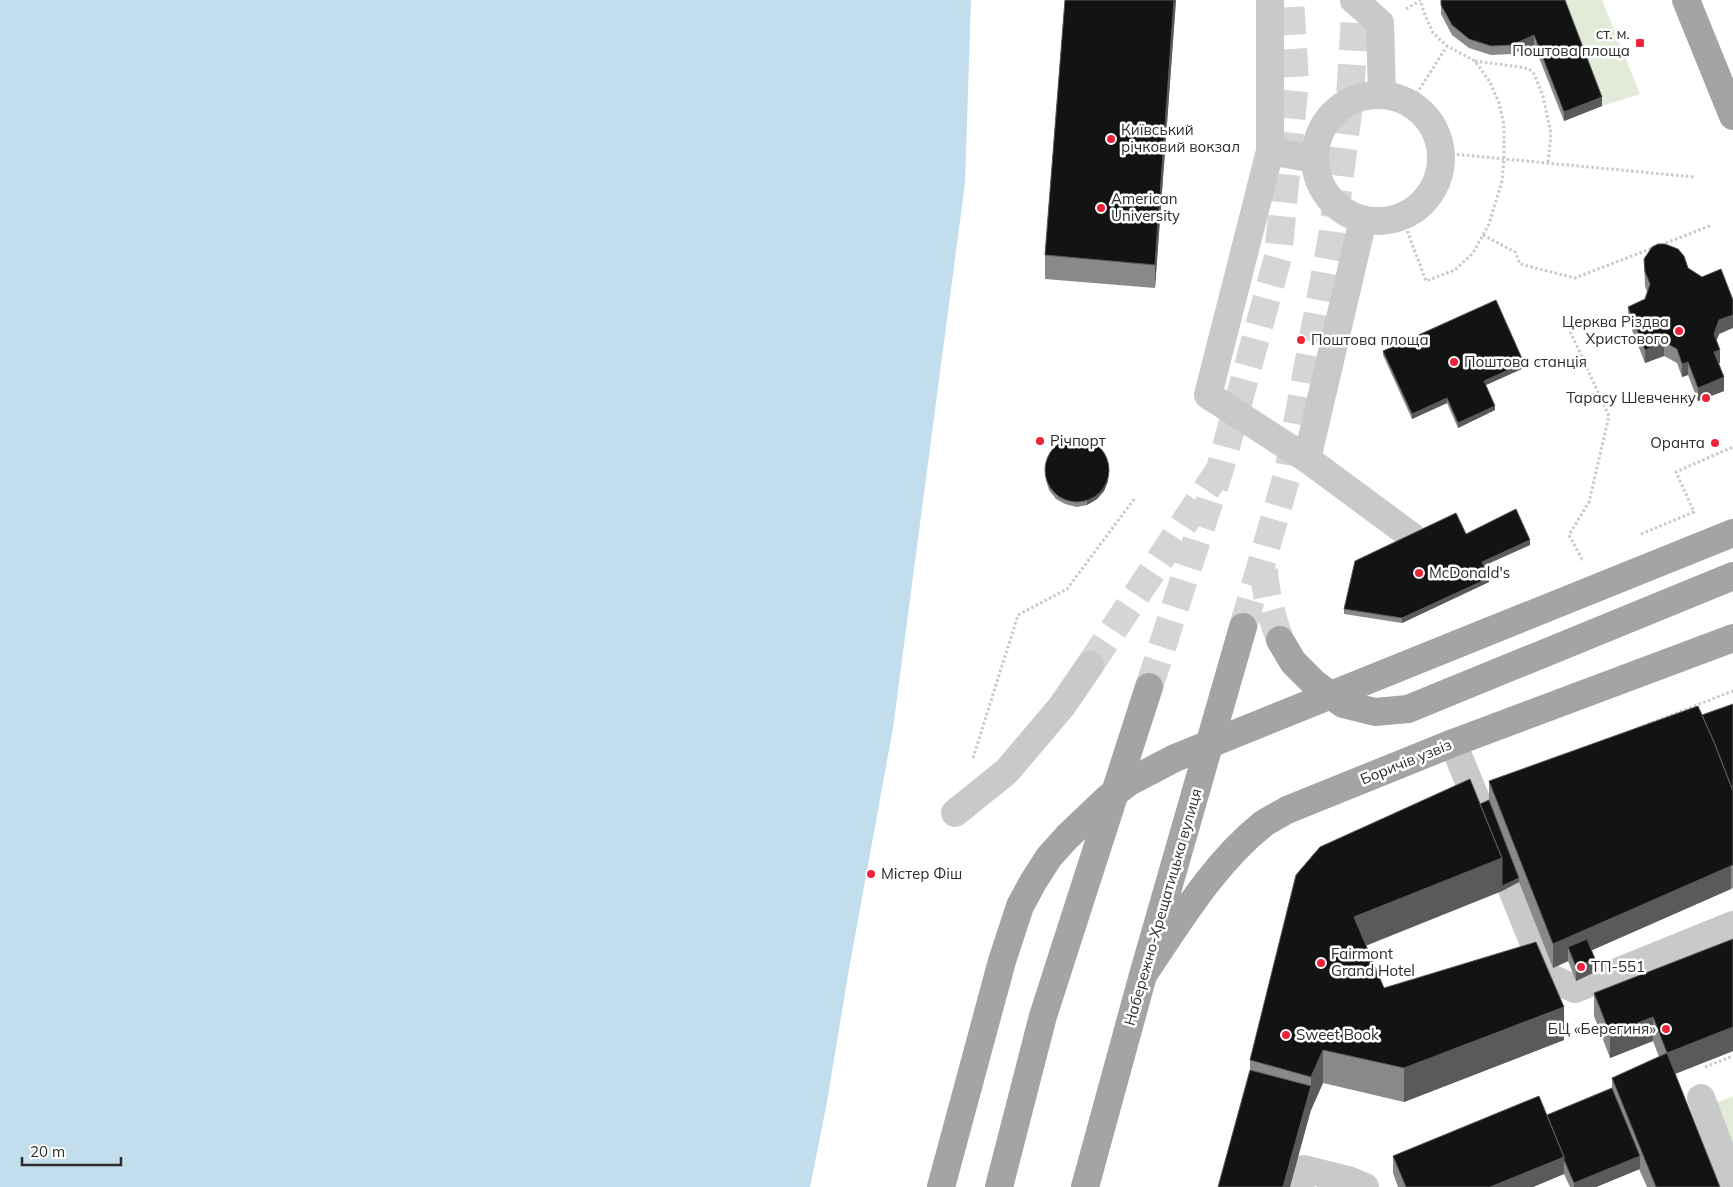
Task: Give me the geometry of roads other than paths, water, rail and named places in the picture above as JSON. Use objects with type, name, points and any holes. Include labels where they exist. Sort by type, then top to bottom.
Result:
[{"type":"main road","points":[[1686,0],[1733,116]]},
{"type":"main road","points":[[941,1187],[997,979],[1020,906],[1049,857],[1066,837],[1108,798],[1129,782],[1175,758],[1733,533]]},
{"type":"main road","points":[[1280,640],[1294,662],[1314,684],[1343,704],[1375,712],[1408,709],[1733,576]]},
{"type":"main road","name":"Набережно-Хрещатицька вулиця","points":[[1085,1187],[1143,975],[1244,627]]},
{"type":"main road","name":"Боричів узвіз","points":[[1143,975],[1209,880],[1245,840],[1265,823],[1286,810],[1453,743],[1733,638]]},
{"type":"main road","points":[[999,1187],[1043,1016],[1149,687]]},
{"type":"street","points":[[1270,0],[1270,151],[1208,395],[1307,459],[1414,538]]},
{"type":"street","points":[[1354,0],[1380,23],[1382,94]]},
{"type":"street","points":[[1382,94],[1400,99],[1416,107],[1429,120],[1438,136],[1442,153],[1440,173],[1432,192],[1420,206],[1402,217],[1383,221],[1364,220],[1344,212],[1328,198],[1318,180],[1314,159],[1317,138],[1327,120],[1342,106],[1361,97],[1382,94]]},
{"type":"street","points":[[1270,151],[1314,159]]},
{"type":"street","points":[[1307,459],[1364,220]]},
{"type":"street","points":[[955,813],[1007,770],[1062,706],[1090,665]]},
{"type":"street","points":[[1453,743],[1480,808]]},
{"type":"street","points":[[1511,886],[1547,976],[1575,989],[1733,925]]},
{"type":"street","points":[[1701,1098],[1733,1183]]},
{"type":"street","points":[[1300,1187],[1304,1169],[1348,1180],[1365,1187]]},
{"type":"water","points":[[0,0],[971,0],[965,183],[893,728],[827,1102],[810,1187],[0,1187]]},
{"type":"tunnel","points":[[1149,687],[1220,469],[1278,257],[1295,81],[1290,0]]},
{"type":"tunnel","points":[[1243,627],[1288,472],[1332,237],[1350,97],[1356,0]]},
{"type":"tunnel","points":[[1090,665],[1220,469]]},
{"type":"tunnel","points":[[1264,569],[1269,605],[1280,640]]},
{"type":"place","name":"ст. м. Поштова площа","points":[[1640,43]]},
{"type":"place","name":"Київський річковий вокзал","points":[[1111,139]]},
{"type":"place","name":"American University","points":[[1101,208]]},
{"type":"place","name":"Церква Різдва Христового","points":[[1679,331]]},
{"type":"place","name":"Поштова площа","points":[[1301,340]]},
{"type":"place","name":"Поштова станція","points":[[1454,362]]},
{"type":"place","name":"Тарасу Шевченку","points":[[1706,398]]},
{"type":"place","name":"Річпорт","points":[[1040,441]]},
{"type":"place","name":"Оранта","points":[[1715,443]]},
{"type":"place","name":"McDonald's","points":[[1419,573]]},
{"type":"place","name":"Містер Фіш","points":[[871,874]]},
{"type":"place","name":"Fairmont Grand Hotel","points":[[1321,963]]},
{"type":"place","name":"ТП-551","points":[[1581,967]]},
{"type":"place","name":"БЦ «Берегиня»","points":[[1666,1029]]},
{"type":"place","name":"Sweet Book","points":[[1286,1035]]}]
